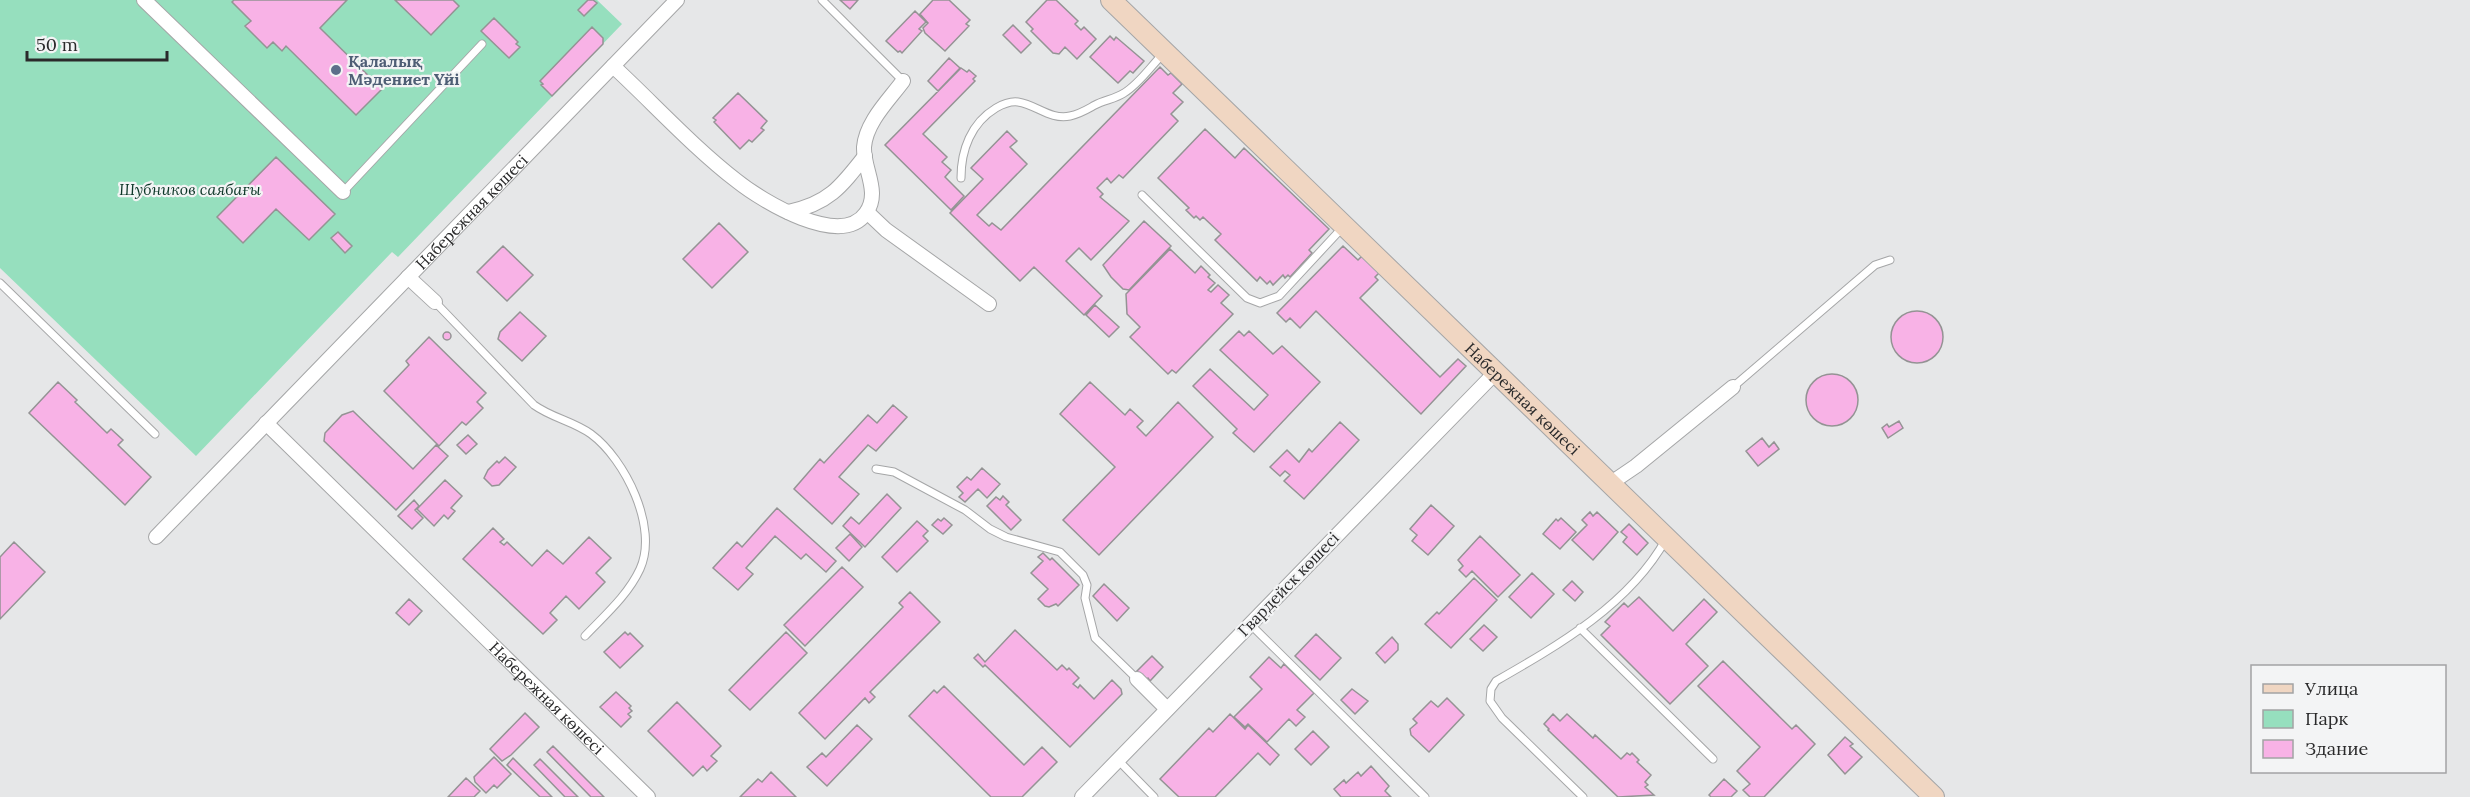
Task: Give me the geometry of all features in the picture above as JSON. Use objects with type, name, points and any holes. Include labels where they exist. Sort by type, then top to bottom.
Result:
[{"type":"street","points":[[144,0],[343,192]]},
{"type":"street","name":"Набережная көшесі","points":[[156,537],[677,0]]},
{"type":"street","name":"Набережная көшесі","points":[[1111,0],[1934,797]]},
{"type":"street","points":[[613,66],[737,182],[778,208],[816,224],[836,227],[848,227],[858,223],[867,212],[872,201],[865,156],[867,135],[876,117],[903,81]]},
{"type":"street","points":[[788,212],[826,199],[846,181],[865,156]]},
{"type":"street","points":[[867,212],[886,230],[989,304]]},
{"type":"street","points":[[408,277],[435,302]]},
{"type":"street","name":"Гвардейск көшесі","points":[[1082,797],[1496,372]]},
{"type":"street","points":[[1611,483],[1636,466],[1733,387]]},
{"type":"street","name":"Набережная көшесі","points":[[266,423],[648,797]]},
{"type":"street","points":[[1137,679],[1167,709]]},
{"type":"lane","points":[[822,0],[903,81]]},
{"type":"lane","points":[[343,192],[482,44]]},
{"type":"lane","points":[[961,178],[962,155],[967,142],[976,126],[997,108],[1008,102],[1018,102],[1053,117],[1069,117],[1084,112],[1127,92],[1165,52]]},
{"type":"lane","points":[[1142,195],[1247,298],[1260,303],[1279,296],[1345,225]]},
{"type":"lane","points":[[1733,387],[1875,265],[1890,260]]},
{"type":"lane","points":[[0,283],[155,434]]},
{"type":"lane","points":[[435,302],[534,405],[544,412],[577,424],[606,446],[621,465],[630,482],[639,504],[645,552],[641,567],[628,590],[585,636]]},
{"type":"lane","points":[[876,469],[894,472],[965,510],[990,529],[1006,537],[1060,552],[1083,575],[1087,585],[1085,598],[1095,638],[1137,679]]},
{"type":"lane","points":[[1583,797],[1502,718],[1491,701],[1491,688],[1496,681],[1580,628],[1639,578],[1653,562],[1667,536]]},
{"type":"lane","points":[[1250,624],[1425,797]]},
{"type":"lane","points":[[1580,628],[1713,759]]},
{"type":"lane","points":[[1118,760],[1154,797]]},
{"type":"green space","name":"Шубников саябағы","points":[[0,0],[597,0],[622,24],[398,257],[392,252],[196,456],[0,268]]},
{"type":"building","name":"Қалалық Мәдениет Үйі","points":[[234,0],[347,0],[320,28],[382,89],[356,115],[286,46],[282,51],[273,42],[267,48],[245,26],[251,21],[232,2]]},
{"type":"building","name":"Қалалық Мәдениет Үйі","points":[[395,0],[453,0],[459,6],[431,35]]},
{"type":"building","points":[[588,0],[597,3],[584,16],[578,10]]},
{"type":"building","points":[[840,0],[858,0],[850,9]]},
{"type":"building","points":[[933,0],[949,0],[970,20],[966,24],[969,26],[945,51],[925,33],[923,28],[928,23],[920,14]]},
{"type":"building","points":[[1047,0],[1056,0],[1078,21],[1075,24],[1081,30],[1084,27],[1096,39],[1077,59],[1065,47],[1059,54],[1053,53],[1031,31],[1033,29],[1026,22]]},
{"type":"building","points":[[915,11],[926,22],[919,29],[922,31],[902,53],[898,52],[886,41]]},
{"type":"building","points":[[494,18],[518,42],[516,44],[520,47],[509,58],[481,31]]},
{"type":"building","points":[[1013,25],[1031,43],[1021,53],[1003,35]]},
{"type":"building","points":[[592,27],[603,38],[603,44],[552,96],[540,81]]},
{"type":"building","points":[[1110,36],[1114,40],[1116,37],[1144,61],[1133,73],[1130,71],[1118,83],[1090,57]]},
{"type":"building","points":[[949,58],[960,68],[938,91],[928,81]]},
{"type":"building","points":[[1160,67],[1168,75],[1171,73],[1182,84],[1173,93],[1183,102],[1171,114],[1178,121],[1123,178],[1119,175],[1111,183],[1107,178],[1097,188],[1103,194],[1100,197],[1129,221],[1091,260],[1079,248],[1066,261],[1102,296],[1084,315],[1034,267],[1020,281],[950,213],[983,179],[971,168],[1007,131],[1017,141],[1010,147],[1027,164],[977,215],[989,226],[992,223],[1001,230]]},
{"type":"building","points":[[961,68],[967,72],[969,70],[976,76],[973,79],[975,81],[923,134],[947,157],[942,162],[951,170],[945,177],[964,196],[951,210],[885,145]]},
{"type":"building","points":[[738,93],[767,121],[761,128],[764,130],[752,142],[749,140],[740,149],[714,122],[716,120],[713,118]]},
{"type":"building","points":[[1205,129],[1235,158],[1244,148],[1329,229],[1309,250],[1312,253],[1290,277],[1288,275],[1285,278],[1283,275],[1273,285],[1270,281],[1267,284],[1260,277],[1257,281],[1215,240],[1221,234],[1203,217],[1200,220],[1196,216],[1194,218],[1186,210],[1189,208],[1158,178]]},
{"type":"building","points":[[276,157],[335,214],[309,240],[276,209],[243,243],[217,217]]},
{"type":"building","points":[[1144,221],[1171,246],[1129,290],[1123,289],[1103,265]]},
{"type":"building","points":[[719,223],[748,252],[712,288],[683,259]]},
{"type":"building","points":[[338,232],[352,246],[345,253],[331,238]]},
{"type":"building","points":[[503,246],[533,275],[507,301],[477,272]]},
{"type":"building","points":[[1343,246],[1358,260],[1362,256],[1379,273],[1375,277],[1378,280],[1360,298],[1440,377],[1458,359],[1466,366],[1421,414],[1316,311],[1300,328],[1290,318],[1286,322],[1277,313]]},
{"type":"building","points":[[1170,249],[1195,273],[1201,266],[1210,275],[1208,277],[1215,283],[1208,290],[1211,292],[1218,285],[1229,295],[1221,303],[1233,314],[1176,373],[1172,370],[1168,374],[1130,337],[1140,327],[1127,314],[1126,294]]},
{"type":"building","points":[[1095,305],[1119,327],[1109,337],[1086,315]]},
{"type":"building","points":[[1917,311],[1927,313],[1935,319],[1941,327],[1943,337],[1941,347],[1935,355],[1927,361],[1917,363],[1907,361],[1899,355],[1893,347],[1891,337],[1893,327],[1899,319],[1907,313]]},
{"type":"building","points":[[520,312],[546,336],[522,361],[498,339],[500,332]]},
{"type":"building","points":[[1239,331],[1244,336],[1249,331],[1273,354],[1282,346],[1320,382],[1254,452],[1233,433],[1237,429],[1193,386],[1210,369],[1254,410],[1268,395],[1220,350]]},
{"type":"building","points":[[447,332],[451,336],[447,340],[443,336]]},
{"type":"building","points":[[429,337],[486,393],[477,402],[483,408],[466,425],[462,422],[439,446],[384,391],[409,365],[406,361]]},
{"type":"building","points":[[1832,374],[1842,376],[1850,382],[1856,390],[1858,400],[1856,410],[1850,418],[1842,424],[1832,426],[1822,424],[1814,418],[1808,410],[1806,400],[1808,390],[1814,382],[1822,376]]},
{"type":"building","points":[[58,382],[107,433],[111,429],[123,440],[118,445],[151,477],[125,505],[29,413]]},
{"type":"building","points":[[1090,382],[1125,415],[1130,409],[1143,421],[1137,427],[1146,436],[1178,402],[1213,437],[1099,555],[1063,520],[1115,467],[1060,414]]},
{"type":"building","points":[[893,405],[907,417],[876,451],[868,445],[839,477],[859,494],[832,524],[794,489],[820,459],[824,463],[868,415],[877,423]]},
{"type":"building","points":[[353,411],[413,469],[436,445],[448,456],[396,510],[324,441],[325,433],[342,415]]},
{"type":"building","points":[[1899,421],[1903,428],[1888,438],[1882,428]]},
{"type":"building","points":[[1340,422],[1359,440],[1304,499],[1284,481],[1290,475],[1285,471],[1280,476],[1270,467],[1287,450],[1299,462],[1309,449],[1312,452]]},
{"type":"building","points":[[468,435],[477,444],[466,454],[457,445]]},
{"type":"building","points":[[1762,438],[1769,447],[1774,442],[1779,449],[1758,466],[1746,451]]},
{"type":"building","points":[[505,457],[516,467],[499,485],[492,486],[484,478],[497,461],[499,463]]},
{"type":"building","points":[[982,468],[1000,484],[987,498],[978,489],[965,502],[959,497],[963,493],[957,487],[967,477],[971,480]]},
{"type":"building","points":[[445,480],[462,496],[451,508],[455,511],[448,519],[444,515],[434,526],[417,509]]},
{"type":"building","points":[[887,494],[901,508],[865,547],[843,526],[851,517],[859,524]]},
{"type":"building","points":[[1003,496],[1009,502],[1006,505],[1021,520],[1011,530],[987,506],[996,497],[1000,500]]},
{"type":"building","points":[[414,500],[419,506],[415,510],[423,518],[412,529],[398,516]]},
{"type":"building","points":[[1431,505],[1454,526],[1428,555],[1412,541],[1417,535],[1410,529]]},
{"type":"building","points":[[777,508],[836,561],[826,572],[806,554],[801,559],[775,536],[746,568],[753,574],[738,590],[713,568],[737,542],[742,547]]},
{"type":"building","points":[[1590,512],[1593,516],[1597,512],[1618,532],[1593,560],[1572,540],[1587,525],[1582,520]]},
{"type":"building","points":[[944,518],[952,525],[943,534],[932,525],[938,519],[941,521]]},
{"type":"building","points":[[1561,518],[1576,532],[1560,549],[1543,534],[1556,519],[1558,521]]},
{"type":"building","points":[[917,521],[928,531],[923,536],[928,541],[897,572],[882,557]]},
{"type":"building","points":[[1629,524],[1648,543],[1637,555],[1623,542],[1627,537],[1621,532]]},
{"type":"building","points":[[493,528],[504,539],[500,542],[504,545],[507,542],[532,566],[547,550],[563,564],[589,537],[611,558],[596,573],[605,582],[579,609],[566,596],[550,613],[557,620],[543,634],[463,559]]},
{"type":"building","points":[[850,534],[862,547],[849,561],[836,548]]},
{"type":"building","points":[[1480,536],[1520,575],[1498,597],[1472,571],[1466,577],[1459,570],[1463,566],[1458,560]]},
{"type":"building","points":[[14,542],[45,572],[0,619],[0,557]]},
{"type":"building","points":[[1043,553],[1050,560],[1052,558],[1079,585],[1058,606],[1056,604],[1045,606],[1038,599],[1048,589],[1031,573],[1043,561],[1038,557]]},
{"type":"building","points":[[842,567],[863,587],[805,646],[784,625]]},
{"type":"building","points":[[1532,573],[1554,594],[1531,618],[1509,597]]},
{"type":"building","points":[[1474,578],[1497,600],[1451,648],[1425,624],[1437,612],[1439,614]]},
{"type":"building","points":[[1572,581],[1583,592],[1575,601],[1563,590]]},
{"type":"building","points":[[1104,584],[1129,608],[1117,621],[1093,596]]},
{"type":"building","points":[[910,592],[940,622],[870,692],[875,697],[869,703],[865,698],[825,739],[799,713],[903,607],[899,603]]},
{"type":"building","points":[[1639,597],[1673,631],[1704,599],[1717,612],[1686,644],[1708,666],[1670,704],[1601,635],[1610,626],[1605,622],[1624,603],[1628,607]]},
{"type":"building","points":[[409,599],[422,611],[409,625],[396,613]]},
{"type":"building","points":[[1484,625],[1497,637],[1483,651],[1470,639]]},
{"type":"building","points":[[1015,630],[1057,670],[1062,665],[1067,670],[1069,668],[1079,678],[1073,684],[1078,688],[1080,685],[1094,699],[1112,680],[1121,689],[1122,694],[1070,747],[985,665],[983,667],[974,658],[978,654],[985,662]]},
{"type":"building","points":[[625,632],[628,635],[630,633],[643,646],[620,668],[604,652]]},
{"type":"building","points":[[786,632],[807,653],[750,710],[729,690]]},
{"type":"building","points":[[1316,634],[1341,658],[1320,680],[1295,656]]},
{"type":"building","points":[[1392,637],[1398,644],[1398,650],[1385,663],[1376,653]]},
{"type":"building","points":[[1152,656],[1163,667],[1150,681],[1148,678],[1146,681],[1136,672]]},
{"type":"building","points":[[1269,657],[1281,668],[1284,664],[1314,693],[1297,710],[1305,717],[1296,726],[1289,719],[1267,742],[1248,724],[1245,727],[1234,717],[1262,689],[1250,677]]},
{"type":"building","points":[[1723,661],[1792,729],[1796,725],[1815,744],[1764,797],[1750,797],[1743,790],[1750,784],[1737,771],[1760,747],[1698,686]]},
{"type":"building","points":[[944,686],[1024,765],[1042,747],[1057,762],[1022,797],[991,797],[909,716],[934,690],[937,693]]},
{"type":"building","points":[[1352,689],[1368,701],[1355,714],[1341,700]]},
{"type":"building","points":[[616,692],[631,706],[629,708],[632,711],[628,714],[631,717],[621,727],[600,707]]},
{"type":"building","points":[[1447,698],[1464,715],[1429,752],[1411,735],[1410,729],[1417,723],[1413,719],[1431,701],[1438,707]]},
{"type":"building","points":[[677,702],[721,746],[711,756],[717,761],[707,771],[703,766],[693,776],[648,731]]},
{"type":"building","points":[[525,713],[539,727],[502,761],[490,749]]},
{"type":"building","points":[[1230,714],[1245,729],[1248,725],[1279,755],[1270,765],[1258,753],[1215,797],[1179,797],[1160,779],[1209,728],[1213,732]]},
{"type":"building","points":[[1553,714],[1560,721],[1567,714],[1621,759],[1627,753],[1630,755],[1632,753],[1639,760],[1637,762],[1651,775],[1645,782],[1648,785],[1645,787],[1654,795],[1618,797],[1548,730],[1544,724]]},
{"type":"building","points":[[857,725],[872,739],[827,786],[807,767],[822,753],[826,757]]},
{"type":"building","points":[[1313,731],[1329,747],[1311,765],[1295,749]]},
{"type":"building","points":[[1845,737],[1853,744],[1850,746],[1862,757],[1845,774],[1828,755]]},
{"type":"building","points":[[553,746],[604,797],[591,797],[547,752]]},
{"type":"building","points":[[494,757],[511,774],[497,788],[494,785],[486,793],[475,782],[474,777]]},
{"type":"building","points":[[513,758],[552,797],[540,797],[507,765]]},
{"type":"building","points":[[540,759],[578,797],[565,797],[534,765]]},
{"type":"building","points":[[1371,766],[1389,786],[1385,791],[1391,797],[1341,797],[1334,789],[1344,780],[1346,783],[1358,772],[1361,776]]},
{"type":"building","points":[[771,772],[796,797],[740,797],[758,779],[762,782]]},
{"type":"building","points":[[466,778],[480,791],[474,797],[448,797]]},
{"type":"building","points":[[1724,779],[1737,791],[1731,797],[1711,797],[1709,795]]},
{"type":"place","name":"Қалалық Мәдениет Үйі","points":[[336,70]]}]
